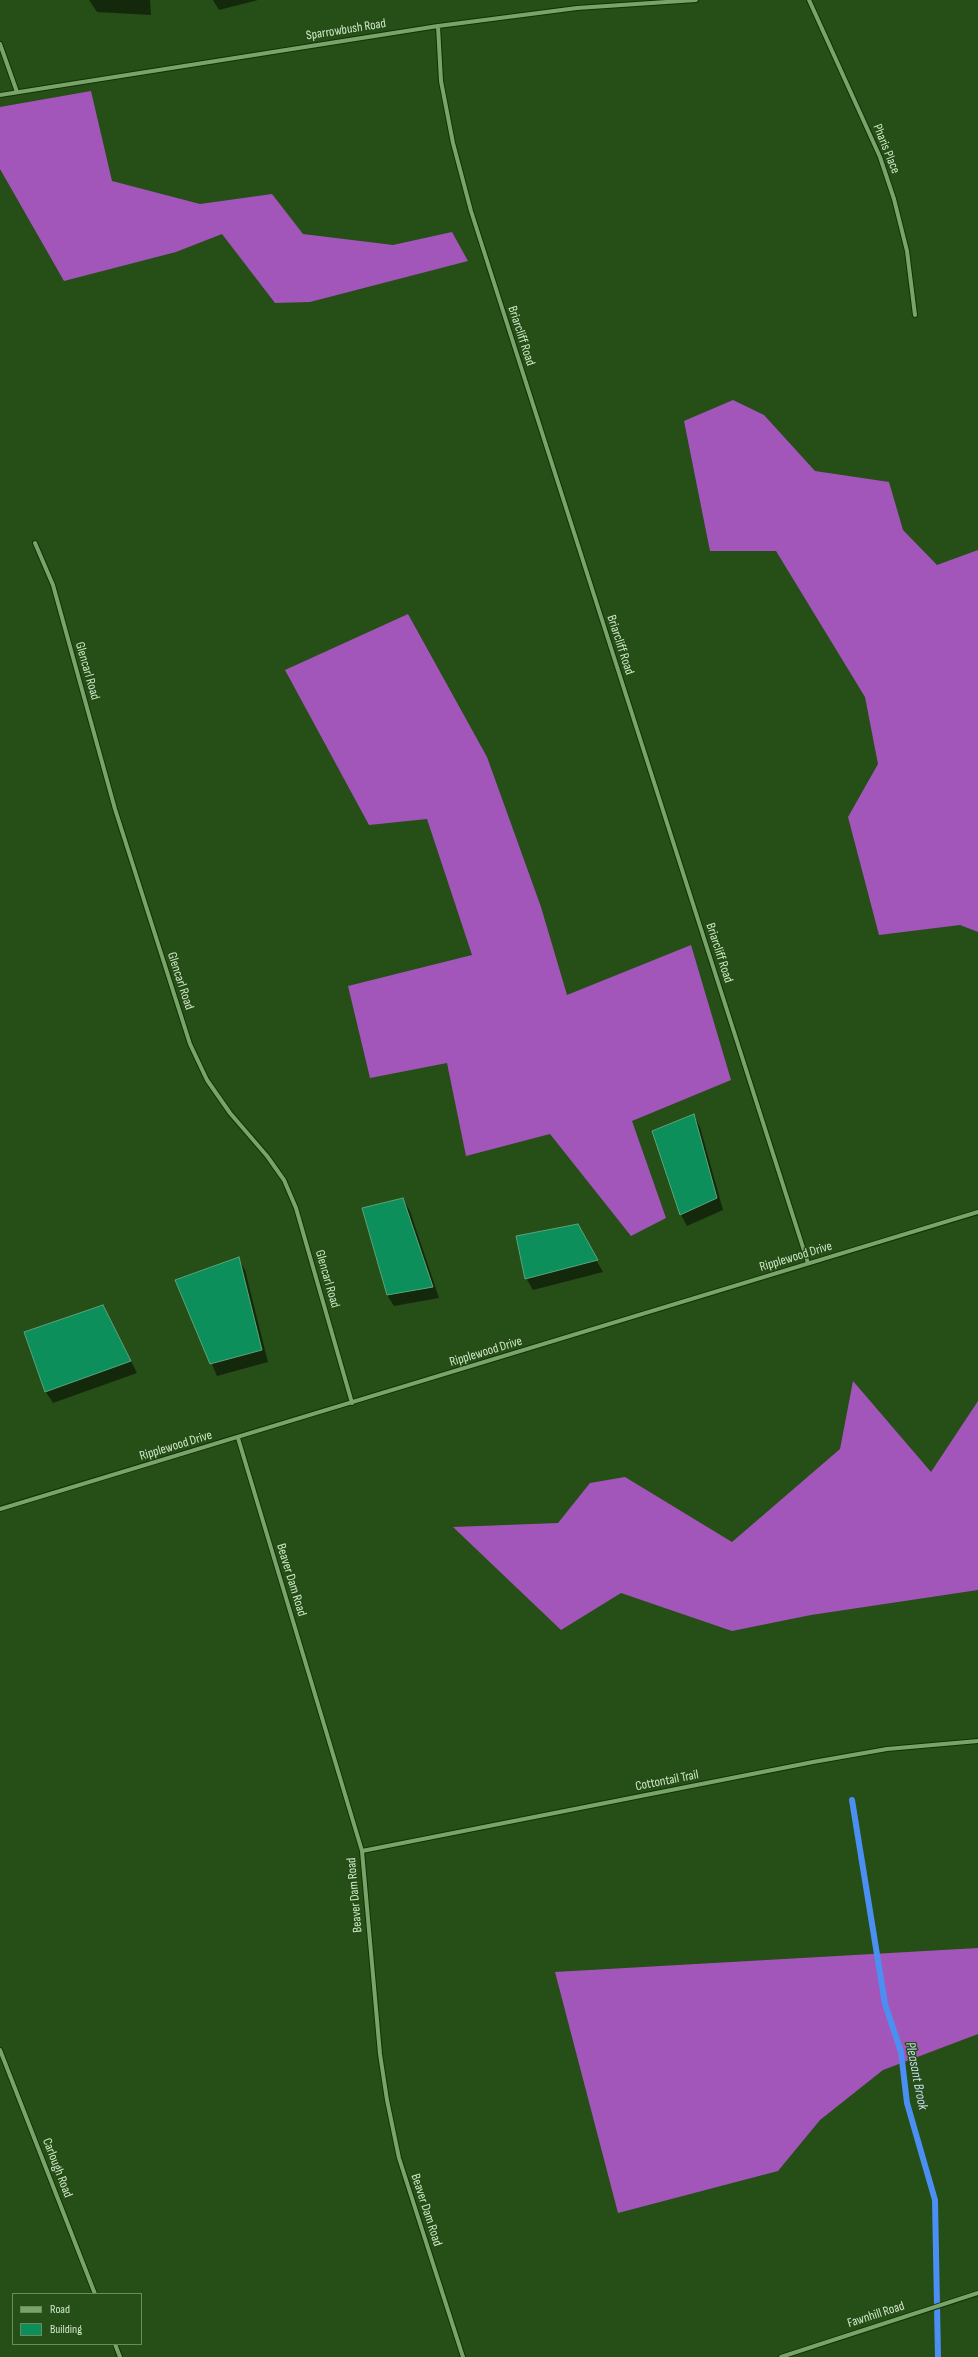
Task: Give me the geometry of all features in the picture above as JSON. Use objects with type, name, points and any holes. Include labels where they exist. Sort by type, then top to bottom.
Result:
[{"type":"street","name":"Sparrowbush Road","points":[[0,95],[438,26],[577,8],[696,0]]},
{"type":"street","name":"Pharis Place","points":[[809,0],[880,157],[894,199],[907,251],[914,315]]},
{"type":"street","name":"Briarcliff Road","points":[[438,26],[441,81],[453,143],[471,211],[808,1264]]},
{"type":"street","points":[[0,44],[17,92]]},
{"type":"street","name":"Glencarl Road","points":[[35,543],[53,586],[115,809],[190,1044],[207,1080],[230,1113],[267,1156],[284,1180],[296,1208],[352,1403]]},
{"type":"street","name":"Ripplewood Drive","points":[[0,1509],[238,1438],[978,1212]]},
{"type":"street","name":"Beaver Dam Road","points":[[238,1438],[362,1851],[380,2054],[387,2100],[399,2158],[462,2357]]},
{"type":"street","name":"Cottontail Trail","points":[[362,1851],[813,1762],[887,1750],[978,1741]]},
{"type":"street","name":"Carlough Road","points":[[0,2050],[95,2293]]},
{"type":"street","name":"Fawnhill Road","points":[[781,2357],[978,2293]]},
{"type":"street","points":[[115,2345],[120,2357]]},
{"type":"shaded area","points":[[91,91],[112,181],[200,204],[272,194],[303,234],[393,245],[452,232],[468,261],[310,302],[275,303],[222,234],[176,252],[64,281],[0,169],[0,107]]},
{"type":"shaded area","points":[[733,400],[764,415],[815,471],[889,482],[903,530],[937,565],[978,550],[978,932],[960,925],[879,935],[848,817],[878,764],[865,697],[776,551],[710,551],[684,421]]},
{"type":"shaded area","points":[[408,614],[487,757],[541,907],[567,995],[691,945],[731,1080],[632,1121],[666,1218],[631,1236],[550,1134],[466,1156],[447,1063],[370,1078],[348,986],[472,955],[427,819],[369,825],[285,670]]},
{"type":"shaded area","points":[[853,1381],[931,1472],[978,1401],[978,1590],[811,1615],[732,1631],[621,1593],[561,1630],[453,1527],[558,1523],[590,1483],[625,1477],[732,1542],[840,1449]]},
{"type":"shaded area","points":[[978,1948],[978,2034],[883,2070],[820,2120],[778,2171],[618,2213],[555,1972]]},
{"type":"building","points":[[694,1114],[717,1198],[680,1215],[652,1131]]},
{"type":"building","points":[[403,1198],[433,1287],[387,1295],[362,1208]]},
{"type":"building","points":[[578,1224],[598,1260],[525,1279],[516,1236]]},
{"type":"building","points":[[239,1257],[262,1350],[210,1364],[175,1280]]},
{"type":"building","points":[[103,1305],[131,1361],[45,1392],[24,1332]]},
{"type":"waterway","name":"Pleasant Brook","points":[[852,1800],[885,2004],[901,2052],[907,2103],[935,2200],[938,2357]]}]
